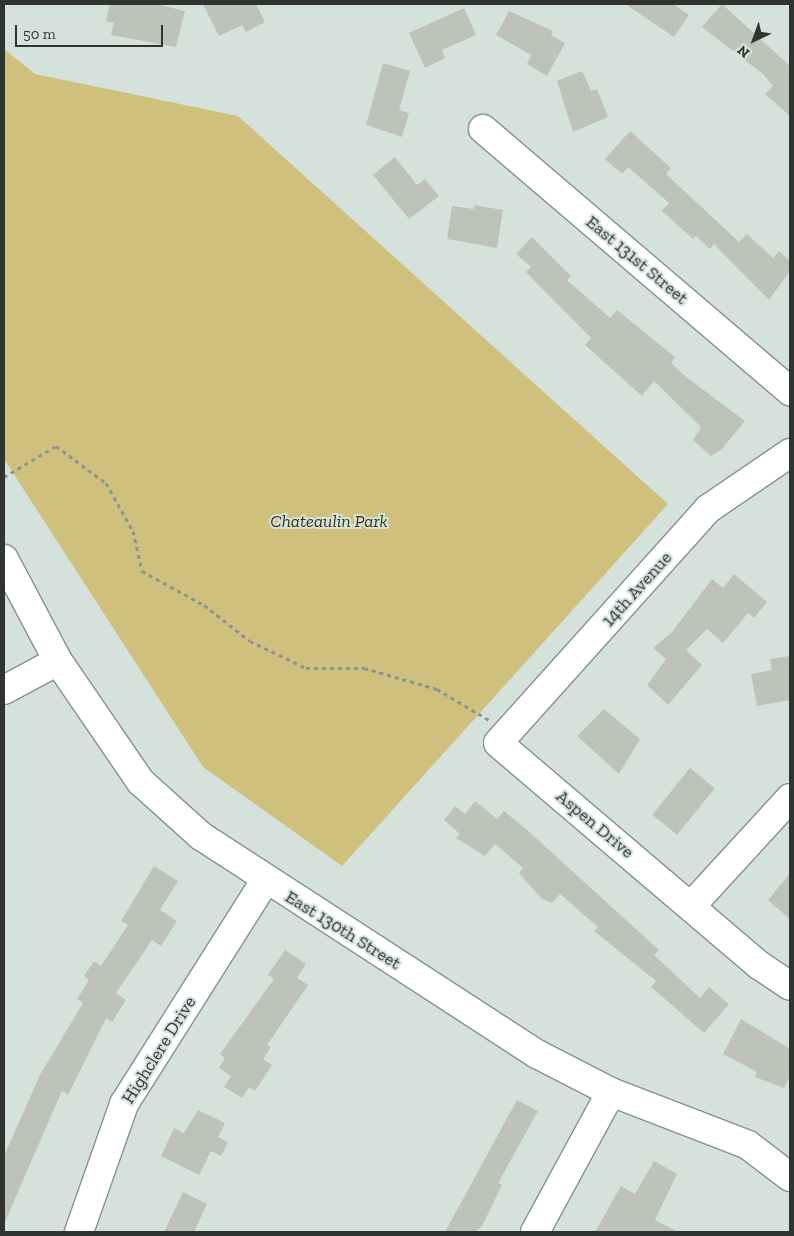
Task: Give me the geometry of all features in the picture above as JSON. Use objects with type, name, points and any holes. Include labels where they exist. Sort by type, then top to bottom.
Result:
[{"type":"street","name":"East 131st Street","points":[[483,129],[790,391]]},
{"type":"street","name":"14th Avenue","points":[[504,737],[708,509],[790,453]]},
{"type":"street","name":"East 130th Street","points":[[4,559],[58,661],[141,782],[201,836],[265,881],[537,1054],[611,1092],[748,1145],[790,1178]]},
{"type":"street","points":[[4,690],[58,661]]},
{"type":"street","name":"Aspen Drive","points":[[504,737],[758,965],[790,986]]},
{"type":"street","points":[[692,905],[790,798]]},
{"type":"street","name":"Highclere Drive","points":[[79,1232],[124,1104],[265,881]]},
{"type":"street","points":[[535,1232],[611,1092]]},
{"type":"path","points":[[4,477],[56,446],[106,483],[133,531],[142,571],[204,605],[250,641],[306,668],[364,668],[437,689],[504,737]]},
{"type":"green space","name":"Chateaulin Park","points":[[4,49],[35,74],[238,116],[668,504],[342,866],[203,767],[4,459]]},
{"type":"building","points":[[110,4],[156,4],[185,11],[176,47],[111,35],[114,23],[106,21]]},
{"type":"building","points":[[203,4],[256,4],[265,22],[246,32],[242,25],[219,36]]},
{"type":"building","points":[[625,4],[673,4],[689,15],[674,37]]},
{"type":"building","points":[[722,4],[790,66],[790,116],[765,94],[773,86],[763,74],[702,27]]},
{"type":"building","points":[[464,8],[476,35],[442,50],[445,58],[425,68],[409,33]]},
{"type":"building","points":[[509,11],[553,31],[551,35],[565,43],[547,76],[527,64],[531,55],[496,35]]},
{"type":"building","points":[[383,63],[410,71],[399,110],[409,113],[402,137],[366,125]]},
{"type":"building","points":[[582,71],[591,91],[597,89],[608,117],[573,132],[557,81]]},
{"type":"building","points":[[630,131],[671,168],[666,174],[739,242],[747,234],[773,258],[779,251],[790,261],[790,271],[769,300],[714,244],[710,249],[696,236],[693,239],[662,211],[669,203],[628,167],[622,174],[605,159]]},
{"type":"building","points":[[395,157],[417,185],[425,179],[439,196],[409,219],[373,175]]},
{"type":"building","points":[[474,205],[503,210],[497,248],[447,239],[452,206],[474,209]]},
{"type":"building","points":[[532,237],[571,276],[567,280],[610,318],[617,310],[675,357],[671,363],[686,377],[745,421],[721,450],[711,456],[693,440],[701,427],[654,381],[642,396],[585,345],[591,338],[526,272],[531,267],[516,254]]},
{"type":"building","points":[[734,574],[767,602],[754,618],[748,613],[723,643],[707,629],[686,650],[702,665],[668,705],[647,685],[666,659],[653,648],[672,632],[712,579],[723,588]]},
{"type":"building","points":[[790,656],[790,700],[757,706],[751,674],[772,670],[770,659]]},
{"type":"building","points":[[604,709],[640,739],[619,774],[577,736]]},
{"type":"building","points":[[690,768],[715,788],[677,835],[652,815]]},
{"type":"building","points":[[475,801],[497,819],[504,811],[526,829],[659,950],[654,955],[700,998],[709,987],[729,1004],[704,1033],[651,987],[656,981],[594,931],[598,927],[560,894],[552,903],[541,898],[519,873],[523,868],[495,844],[485,856],[456,838],[460,834],[444,820],[455,806],[465,814]]},
{"type":"building","points":[[154,866],[178,881],[160,910],[177,921],[161,946],[152,940],[116,993],[126,1000],[112,1022],[106,1018],[68,1095],[62,1091],[4,1224],[4,1156],[40,1075],[83,1003],[77,999],[89,980],[84,976],[94,961],[101,966],[128,925],[121,921]]},
{"type":"building","points":[[790,873],[790,919],[768,900]]},
{"type":"building","points":[[285,950],[306,964],[297,978],[308,985],[267,1045],[271,1047],[263,1059],[272,1065],[255,1091],[249,1087],[242,1098],[224,1087],[231,1076],[219,1068],[225,1058],[220,1054],[274,979],[268,975]]},
{"type":"building","points":[[741,1019],[790,1049],[790,1076],[784,1088],[755,1077],[757,1072],[723,1054]]},
{"type":"building","points":[[517,1100],[538,1111],[498,1183],[502,1185],[482,1226],[475,1232],[445,1232]]},
{"type":"building","points":[[198,1110],[225,1123],[218,1137],[228,1142],[221,1156],[211,1151],[199,1175],[161,1156],[174,1128],[184,1133]]},
{"type":"building","points":[[654,1161],[677,1174],[655,1220],[678,1232],[595,1232],[621,1186],[635,1194]]},
{"type":"building","points":[[183,1192],[207,1204],[194,1232],[164,1232]]}]
